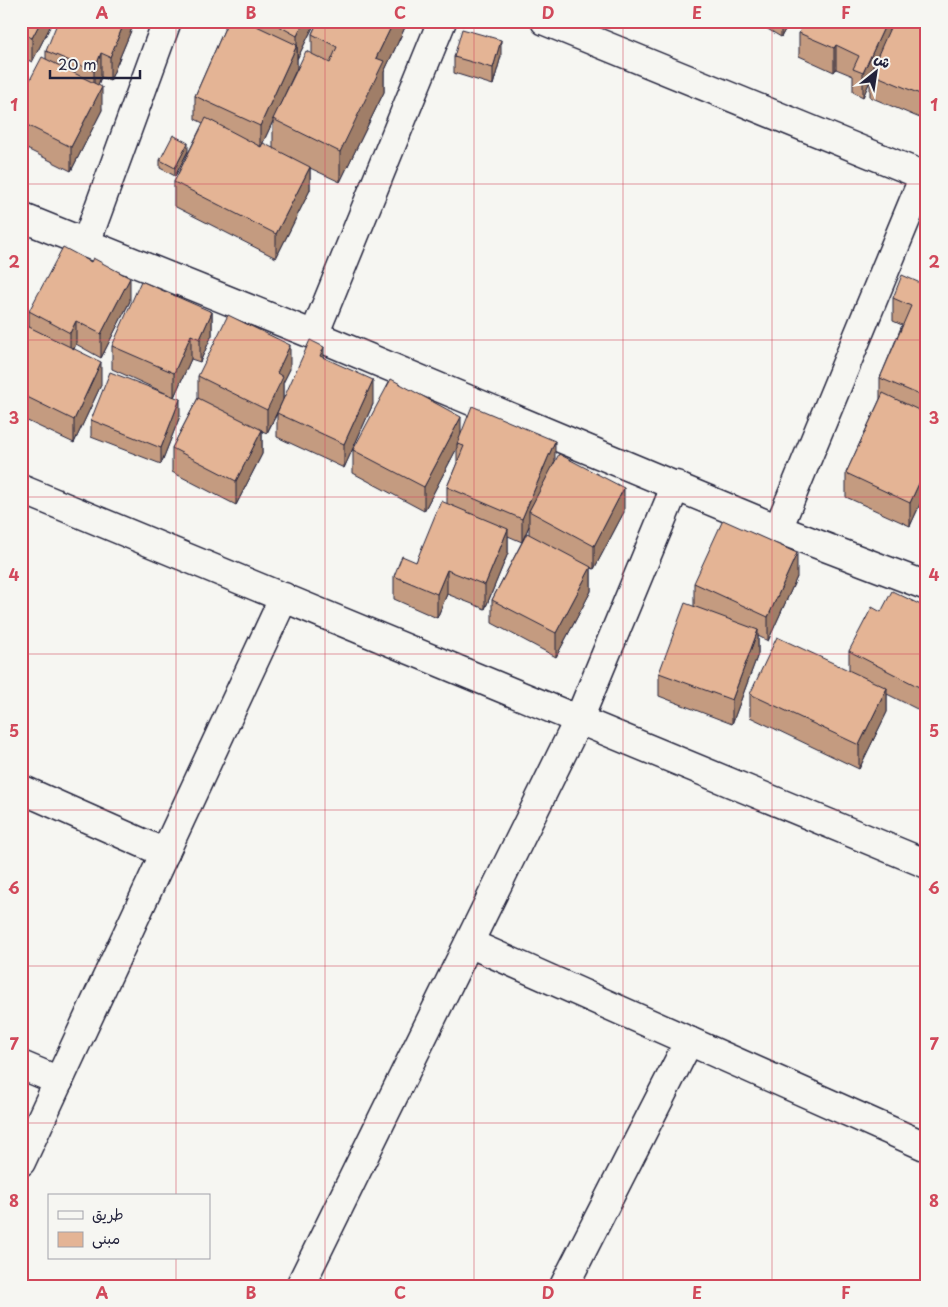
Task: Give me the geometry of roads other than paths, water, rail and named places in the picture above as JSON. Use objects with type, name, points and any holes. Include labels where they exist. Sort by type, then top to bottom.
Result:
[{"type":"street","points":[[86,243],[167,21]]},
{"type":"street","points":[[314,335],[442,21]]},
{"type":"street","points":[[545,21],[925,177],[778,528]]},
{"type":"street","points":[[21,217],[314,335],[778,528],[927,586]]},
{"type":"street","points":[[300,1286],[580,719],[676,485]]},
{"type":"street","points":[[21,489],[580,719],[925,856]]},
{"type":"street","points":[[21,1162],[284,597]]},
{"type":"street","points":[[21,790],[165,853]]},
{"type":"street","points":[[469,943],[927,1147]]},
{"type":"street","points":[[564,1286],[689,1040]]},
{"type":"street","points":[[21,1065],[59,1081]]}]
